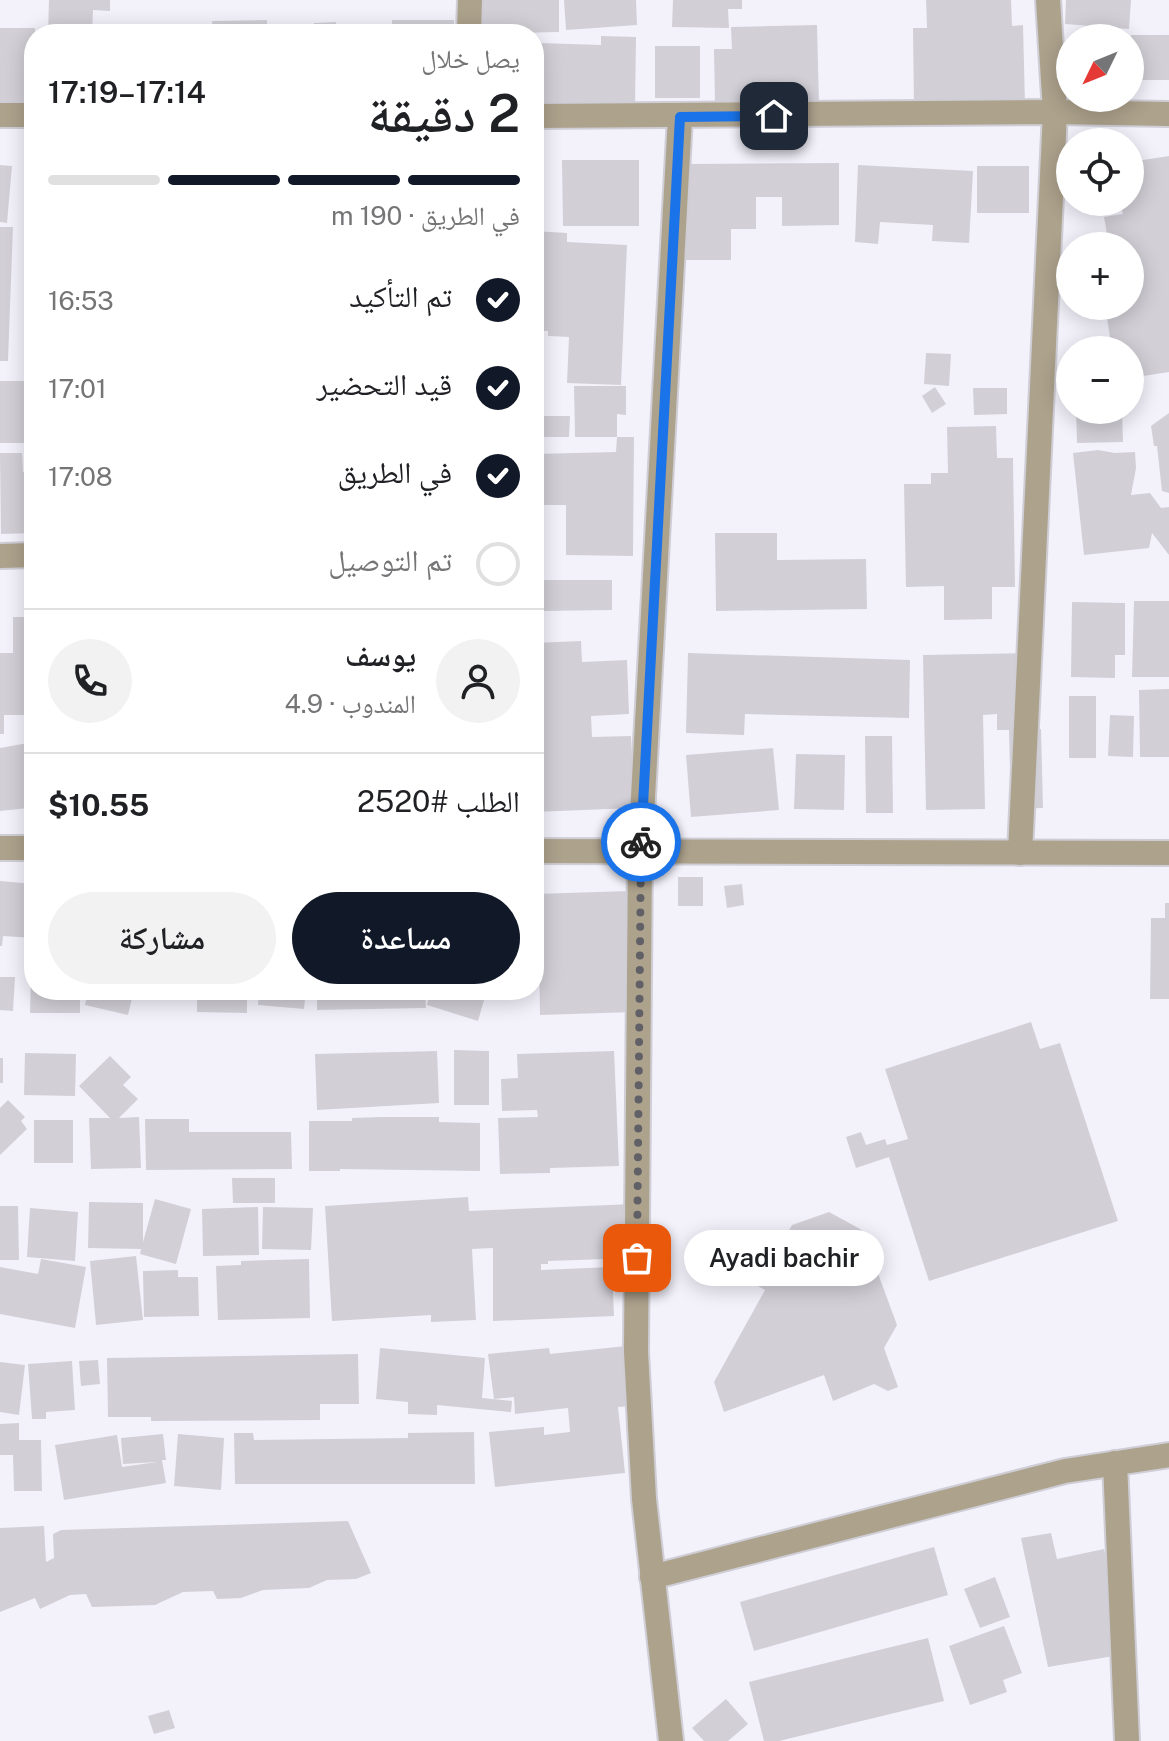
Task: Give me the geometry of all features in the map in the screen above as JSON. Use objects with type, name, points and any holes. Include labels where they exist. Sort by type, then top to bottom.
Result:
[{"type":"street","points":[[469,24],[470,0]]},
{"type":"street","points":[[1020,853],[1055,112],[1048,0]]},
{"type":"street","points":[[544,116],[1169,114]]},
{"type":"street","points":[[0,115],[24,115]]},
{"type":"street","points":[[671,1741],[644,1499],[636,1352],[640,852],[680,117]]},
{"type":"street","points":[[0,556],[24,555]]},
{"type":"street","points":[[0,848],[24,848]]},
{"type":"street","points":[[544,851],[1169,853]]},
{"type":"street","points":[[652,1577],[1065,1471],[1169,1455]]},
{"type":"street","points":[[1115,1463],[1127,1741]]},
{"type":"building","points":[[49,0],[110,0],[110,11],[93,10],[92,24],[48,24]]},
{"type":"building","points":[[476,0],[559,0],[559,32],[544,32],[544,24],[476,24]]},
{"type":"building","points":[[564,0],[636,0],[637,25],[566,30]]},
{"type":"building","points":[[673,0],[742,0],[742,9],[728,9],[729,28],[672,27]]},
{"type":"building","points":[[926,0],[1011,0],[1012,26],[1023,25],[1025,105],[914,107],[913,28],[927,28]]},
{"type":"building","points":[[1066,0],[1131,0],[1129,24],[1065,24]]},
{"type":"building","points":[[267,20],[267,24],[212,24],[212,21]]},
{"type":"building","points":[[392,20],[454,20],[454,24],[392,24]]},
{"type":"building","points":[[817,25],[819,103],[715,105],[714,49],[732,49],[731,27]]},
{"type":"building","points":[[0,28],[24,28],[24,107],[0,108]]},
{"type":"building","points":[[1144,35],[1169,35],[1169,80],[1144,80]]},
{"type":"building","points":[[601,36],[636,37],[635,107],[544,104],[544,43],[601,45]]},
{"type":"building","points":[[655,46],[700,46],[700,98],[655,98]]},
{"type":"building","points":[[1169,156],[1169,372],[1144,376],[1144,336],[1110,336],[1107,320],[1144,320],[1144,232],[1107,232],[1104,217],[1144,216],[1144,160]]},
{"type":"building","points":[[562,160],[639,160],[639,226],[563,226]]},
{"type":"building","points":[[839,163],[839,225],[782,226],[782,197],[756,197],[756,229],[731,229],[731,260],[684,260],[683,164]]},
{"type":"building","points":[[0,165],[12,166],[7,223],[0,222]]},
{"type":"building","points":[[858,165],[973,171],[969,243],[932,241],[933,225],[880,222],[878,244],[855,242]]},
{"type":"building","points":[[977,166],[1029,166],[1029,213],[977,213]]},
{"type":"building","points":[[0,227],[13,227],[8,361],[0,361]]},
{"type":"building","points":[[544,232],[567,233],[567,242],[627,245],[621,385],[567,383],[569,337],[548,336],[548,331],[544,331]]},
{"type":"building","points":[[926,353],[951,354],[949,386],[924,384]]},
{"type":"building","points":[[0,381],[24,381],[24,443],[0,443]]},
{"type":"building","points":[[574,386],[626,386],[626,415],[617,414],[617,437],[575,437]]},
{"type":"building","points":[[935,387],[946,404],[932,413],[922,396]]},
{"type":"building","points":[[973,388],[1007,388],[1007,414],[974,415]]},
{"type":"building","points":[[1169,413],[1169,493],[1162,491],[1157,446],[1154,446],[1151,426]]},
{"type":"building","points":[[544,416],[570,416],[569,437],[544,437]]},
{"type":"building","points":[[1076,424],[1122,424],[1123,442],[1077,443]]},
{"type":"building","points":[[996,426],[997,458],[1013,458],[1015,587],[992,587],[992,619],[944,620],[944,586],[906,587],[904,484],[931,484],[931,473],[948,473],[947,427]]},
{"type":"building","points":[[617,437],[634,437],[633,556],[566,555],[566,505],[544,505],[544,454],[616,452]]},
{"type":"building","points":[[1098,450],[1135,452],[1136,468],[1131,495],[1150,493],[1161,508],[1169,507],[1169,555],[1152,533],[1149,548],[1084,555],[1073,453]]},
{"type":"building","points":[[0,453],[22,453],[24,533],[1,534]]},
{"type":"building","points":[[715,533],[777,533],[777,560],[866,559],[867,609],[716,611]]},
{"type":"building","points":[[544,580],[612,580],[612,610],[544,611]]},
{"type":"building","points":[[1134,601],[1169,601],[1169,677],[1132,677]]},
{"type":"building","points":[[1072,602],[1125,603],[1125,655],[1115,655],[1115,678],[1071,677]]},
{"type":"building","points":[[13,617],[24,617],[24,715],[4,715],[4,734],[0,734],[0,653],[13,653]]},
{"type":"building","points":[[581,641],[582,662],[627,660],[629,714],[591,716],[592,737],[631,736],[634,808],[544,812],[544,643]]},
{"type":"building","points":[[688,653],[910,660],[909,718],[745,714],[744,735],[686,733]]},
{"type":"building","points":[[1033,653],[1027,729],[1041,729],[1043,808],[1011,809],[1009,730],[997,730],[997,714],[983,715],[985,809],[926,810],[923,655]]},
{"type":"building","points":[[1169,689],[1169,757],[1140,757],[1139,690]]},
{"type":"building","points":[[1069,696],[1096,696],[1096,758],[1069,758]]},
{"type":"building","points":[[1110,715],[1134,716],[1133,757],[1108,756]]},
{"type":"building","points":[[865,736],[892,736],[893,813],[866,813]]},
{"type":"building","points":[[24,744],[24,809],[0,811],[0,748]]},
{"type":"building","points":[[773,748],[779,810],[691,817],[686,755]]},
{"type":"building","points":[[796,754],[845,755],[844,810],[794,809]]},
{"type":"building","points":[[678,877],[703,877],[703,906],[678,906]]},
{"type":"building","points":[[0,881],[24,883],[24,937],[3,936],[0,946]]},
{"type":"building","points":[[742,884],[744,905],[727,908],[724,886]]},
{"type":"building","points":[[630,891],[634,1012],[540,1015],[540,1000],[544,1000],[544,894]]},
{"type":"building","points":[[1165,903],[1169,903],[1169,999],[1150,999],[1151,918],[1165,918]]},
{"type":"building","points":[[0,977],[15,977],[13,1011],[0,1010]]},
{"type":"building","points":[[30,1000],[80,1000],[80,1013],[30,1013]]},
{"type":"building","points":[[86,1000],[132,1000],[128,1015],[85,1005]]},
{"type":"building","points":[[197,1000],[247,1000],[247,1013],[197,1012]]},
{"type":"building","points":[[258,1000],[305,1000],[304,1009],[258,1005]]},
{"type":"building","points":[[317,1000],[426,1000],[426,1008],[317,1010]]},
{"type":"building","points":[[428,1000],[484,1000],[478,1021],[427,1005]]},
{"type":"building","points":[[1031,1022],[1040,1049],[1060,1043],[1118,1221],[929,1281],[889,1157],[856,1168],[846,1137],[861,1132],[866,1145],[885,1139],[887,1145],[908,1139],[885,1069]]},
{"type":"building","points":[[454,1050],[489,1051],[489,1105],[454,1105]]},
{"type":"building","points":[[437,1051],[439,1103],[317,1110],[315,1054]]},
{"type":"building","points":[[614,1051],[619,1166],[550,1168],[550,1173],[500,1174],[498,1118],[538,1117],[537,1110],[502,1111],[501,1079],[518,1078],[517,1054]]},
{"type":"building","points":[[25,1053],[76,1054],[75,1096],[24,1095]]},
{"type":"building","points":[[110,1056],[131,1077],[123,1085],[138,1099],[119,1118],[139,1117],[141,1168],[91,1169],[89,1118],[110,1118],[79,1086]]},
{"type":"building","points":[[0,1058],[3,1058],[3,1083],[0,1083]]},
{"type":"building","points":[[8,1100],[25,1117],[21,1121],[27,1129],[0,1155],[0,1108]]},
{"type":"building","points":[[439,1117],[439,1122],[480,1123],[480,1171],[309,1171],[309,1121]]},
{"type":"building","points":[[145,1119],[189,1119],[189,1132],[291,1132],[292,1169],[146,1170]]},
{"type":"building","points":[[34,1120],[73,1120],[73,1163],[34,1163]]},
{"type":"building","points":[[232,1178],[275,1178],[275,1203],[233,1203]]},
{"type":"building","points":[[468,1197],[469,1211],[633,1204],[635,1258],[548,1261],[548,1264],[541,1264],[541,1270],[612,1267],[614,1316],[493,1321],[493,1248],[472,1249],[476,1320],[431,1322],[431,1315],[332,1321],[325,1206]]},
{"type":"building","points":[[155,1199],[191,1209],[176,1264],[140,1254],[141,1249],[88,1248],[89,1202],[143,1203],[143,1242]]},
{"type":"building","points":[[0,1206],[18,1206],[19,1260],[0,1260]]},
{"type":"building","points":[[258,1207],[259,1255],[203,1256],[202,1209]]},
{"type":"building","points":[[263,1207],[313,1208],[311,1250],[262,1249]]},
{"type":"building","points":[[30,1208],[78,1212],[75,1261],[27,1257]]},
{"type":"building","points":[[829,1212],[862,1230],[897,1325],[884,1348],[898,1387],[888,1391],[874,1384],[833,1401],[824,1375],[724,1412],[714,1382],[765,1290],[744,1278],[754,1260],[769,1268],[792,1225]]},
{"type":"building","points":[[136,1256],[143,1320],[96,1325],[90,1261]]},
{"type":"building","points":[[41,1259],[86,1267],[75,1328],[0,1314],[0,1267],[38,1274]]},
{"type":"building","points":[[309,1259],[310,1318],[218,1320],[216,1266],[241,1265],[241,1261]]},
{"type":"building","points":[[178,1270],[178,1277],[198,1277],[199,1316],[144,1317],[143,1271]]},
{"type":"building","points":[[626,1346],[632,1406],[618,1407],[625,1473],[495,1487],[489,1432],[544,1427],[544,1435],[570,1432],[568,1408],[515,1414],[514,1397],[494,1399],[488,1354],[549,1348],[550,1354]]},
{"type":"building","points":[[380,1348],[485,1358],[482,1398],[512,1401],[511,1412],[437,1405],[437,1415],[408,1414],[408,1402],[376,1399]]},
{"type":"building","points":[[358,1354],[359,1404],[320,1404],[320,1420],[151,1421],[151,1417],[108,1417],[107,1358]]},
{"type":"building","points":[[98,1360],[100,1384],[81,1386],[79,1361]]},
{"type":"building","points":[[72,1361],[75,1410],[46,1412],[46,1419],[32,1419],[28,1364]]},
{"type":"building","points":[[0,1362],[25,1365],[19,1415],[0,1412]]},
{"type":"building","points":[[19,1423],[19,1440],[41,1440],[42,1491],[14,1491],[13,1455],[0,1455],[0,1424]]},
{"type":"building","points":[[474,1432],[475,1484],[235,1484],[234,1433],[253,1433],[254,1440],[408,1438],[408,1433]]},
{"type":"building","points":[[163,1434],[166,1460],[162,1460],[166,1483],[64,1500],[55,1445],[117,1435],[122,1467],[157,1462],[123,1464],[121,1438]]},
{"type":"building","points":[[178,1434],[224,1438],[221,1490],[174,1486]]},
{"type":"building","points":[[348,1521],[371,1573],[356,1579],[327,1580],[309,1588],[263,1590],[241,1598],[217,1599],[213,1591],[183,1592],[155,1605],[92,1607],[86,1594],[70,1595],[40,1609],[35,1598],[0,1612],[0,1528],[44,1526],[46,1562],[54,1558],[53,1534],[61,1530]]},
{"type":"building","points":[[1051,1533],[1057,1559],[1104,1549],[1126,1654],[1048,1667],[1021,1538]]},
{"type":"building","points":[[934,1547],[948,1595],[754,1651],[740,1602]]},
{"type":"building","points":[[995,1577],[1010,1617],[980,1628],[964,1589]]},
{"type":"building","points":[[1004,1626],[1022,1673],[1003,1680],[1007,1692],[970,1705],[949,1646]]},
{"type":"building","points":[[928,1638],[944,1701],[779,1741],[764,1741],[749,1682]]},
{"type":"building","points":[[726,1699],[748,1724],[728,1741],[704,1741],[692,1728]]},
{"type":"building","points":[[169,1710],[175,1728],[154,1734],[148,1716]]},
{"type":"way so far","points":[[637,1258],[641,842]]},
{"type":"place","name":"Ayadi bachir","points":[[637,1258]]},
{"type":"route","points":[[641,842],[680,117],[774,116]]}]
